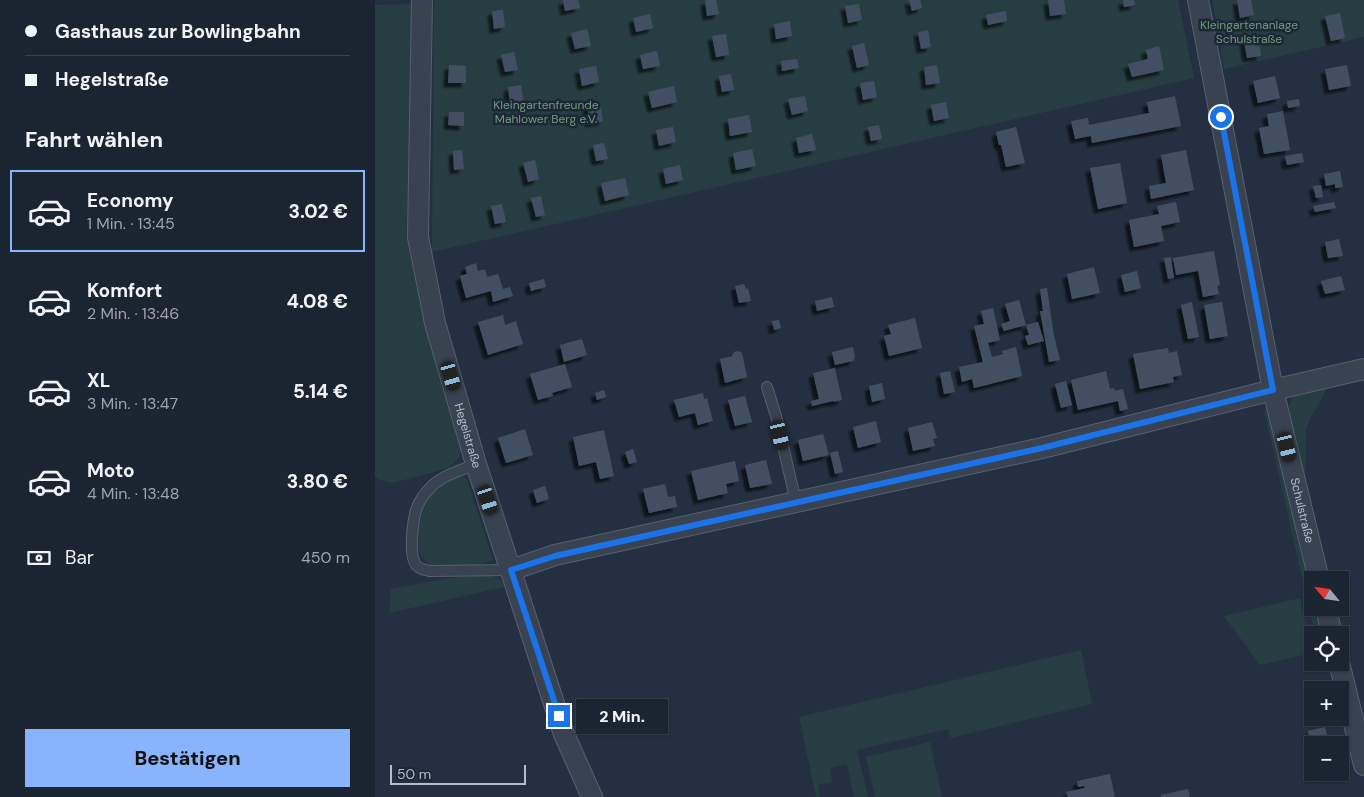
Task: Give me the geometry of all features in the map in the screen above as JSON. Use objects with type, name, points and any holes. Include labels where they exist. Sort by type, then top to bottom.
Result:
[{"type":"street","name":"Hegelstraße","points":[[422,0],[418,237],[435,323],[476,464],[565,734],[592,797]]},
{"type":"street","name":"Schulstraße","points":[[1198,0],[1273,390],[1317,571]]},
{"type":"street","points":[[511,570],[555,556],[1042,448],[1364,369]]},
{"type":"street","points":[[1341,671],[1364,765]]},
{"type":"lane","points":[[767,387],[776,416],[796,502]]},
{"type":"lane","points":[[476,464],[437,481],[423,496],[414,519],[412,553],[414,560],[417,566],[429,571],[511,570]]},
{"type":"green space","name":"Kleingartenfreunde Mahlower Berg e.V.","points":[[434,0],[1178,0],[1194,78],[432,252]]},
{"type":"green space","name":"Kleingartenanlage Schulstraße","points":[[1212,0],[1364,0],[1364,37],[1224,69]]},
{"type":"green space","points":[[414,4],[412,239],[462,449],[457,460],[448,468],[393,483],[380,480],[375,475],[375,5]]},
{"type":"green space","points":[[1330,384],[1310,419],[1306,430],[1305,479],[1288,412],[1290,403],[1295,392]]},
{"type":"green space","points":[[1264,409],[1270,414],[1306,571],[1304,571],[1304,586]]},
{"type":"green space","points":[[461,476],[467,479],[493,560],[478,565],[435,566],[425,560],[418,545],[417,528],[420,512],[426,499],[433,491],[446,482]]},
{"type":"green space","points":[[488,575],[502,580],[504,587],[389,613],[391,589],[449,578]]},
{"type":"green space","points":[[1300,598],[1306,626],[1304,626],[1304,655],[1260,665],[1224,616]]},
{"type":"green space","points":[[1311,616],[1317,616],[1319,626],[1313,626]]},
{"type":"green space","points":[[1081,650],[1092,704],[951,738],[948,729],[857,750],[868,797],[854,797],[847,764],[830,768],[832,782],[818,785],[820,797],[816,797],[799,717]]},
{"type":"green space","points":[[930,742],[942,797],[875,797],[866,757]]},
{"type":"building","points":[[563,0],[578,0],[580,8],[565,11]]},
{"type":"building","points":[[705,0],[716,0],[719,14],[707,16]]},
{"type":"building","points":[[909,0],[920,0],[922,8],[912,11]]},
{"type":"building","points":[[1048,0],[1064,0],[1066,14],[1050,16]]},
{"type":"building","points":[[1123,0],[1134,0],[1135,5],[1124,7]]},
{"type":"building","points":[[1237,0],[1251,0],[1254,15],[1240,18]]},
{"type":"building","points":[[859,4],[862,20],[848,23],[845,6]]},
{"type":"building","points":[[503,10],[505,27],[494,29],[492,11]]},
{"type":"building","points":[[1006,11],[1007,21],[988,25],[986,15]]},
{"type":"building","points":[[1340,13],[1345,38],[1331,41],[1325,16]]},
{"type":"building","points":[[650,14],[653,28],[636,32],[633,18]]},
{"type":"building","points":[[790,21],[792,36],[776,39],[774,24]]},
{"type":"building","points":[[587,29],[591,46],[575,49],[571,33]]},
{"type":"building","points":[[928,30],[931,47],[921,49],[918,32]]},
{"type":"building","points":[[726,34],[729,55],[716,57],[712,36]]},
{"type":"building","points":[[1258,34],[1261,56],[1247,58],[1243,36]]},
{"type":"building","points":[[864,43],[869,65],[857,68],[852,46]]},
{"type":"building","points":[[1159,46],[1164,70],[1132,77],[1128,64],[1148,59],[1146,50]]},
{"type":"building","points":[[657,51],[660,66],[643,69],[640,55]]},
{"type":"building","points":[[514,52],[518,70],[505,72],[501,55]]},
{"type":"building","points":[[797,59],[799,68],[782,71],[781,61]]},
{"type":"building","points":[[449,65],[466,66],[466,83],[448,83]]},
{"type":"building","points":[[937,65],[940,83],[926,85],[924,67]]},
{"type":"building","points":[[1347,65],[1351,86],[1329,90],[1325,69]]},
{"type":"building","points":[[596,66],[599,82],[582,86],[579,69]]},
{"type":"building","points":[[731,74],[734,90],[722,92],[719,76]]},
{"type":"building","points":[[1275,76],[1280,98],[1258,103],[1253,81]]},
{"type":"building","points":[[874,81],[877,97],[863,100],[860,83]]},
{"type":"building","points":[[521,85],[524,103],[510,105],[508,87]]},
{"type":"building","points":[[674,86],[677,102],[652,108],[648,92]]},
{"type":"building","points":[[805,96],[808,111],[792,115],[788,99]]},
{"type":"building","points":[[1175,96],[1181,126],[1092,143],[1091,136],[1075,139],[1071,121],[1088,118],[1089,125],[1149,113],[1147,102]]},
{"type":"building","points":[[1299,99],[1300,106],[1288,108],[1287,101]]},
{"type":"building","points":[[946,102],[949,118],[934,121],[931,105]]},
{"type":"building","points":[[600,103],[603,121],[590,123],[587,106]]},
{"type":"building","points":[[1283,111],[1290,150],[1264,154],[1259,128],[1269,126],[1267,114]]},
{"type":"building","points":[[449,112],[464,112],[464,126],[448,125]]},
{"type":"building","points":[[749,115],[752,132],[730,136],[728,119]]},
{"type":"building","points":[[879,125],[882,139],[871,141],[868,127]]},
{"type":"building","points":[[673,127],[676,142],[659,146],[656,130]]},
{"type":"building","points":[[1016,127],[1025,163],[1006,167],[996,132]]},
{"type":"building","points":[[812,134],[816,150],[799,153],[796,138]]},
{"type":"building","points":[[604,143],[608,159],[596,161],[593,145]]},
{"type":"building","points":[[752,149],[756,166],[736,170],[733,153]]},
{"type":"building","points":[[462,150],[464,169],[454,170],[453,151]]},
{"type":"building","points":[[1186,150],[1194,190],[1151,199],[1149,186],[1166,183],[1161,155]]},
{"type":"building","points":[[1302,153],[1304,162],[1287,165],[1285,156]]},
{"type":"building","points":[[535,160],[539,179],[528,182],[523,163]]},
{"type":"building","points":[[1120,163],[1127,203],[1098,209],[1090,168]]},
{"type":"building","points":[[680,165],[683,180],[666,184],[663,169]]},
{"type":"building","points":[[1340,171],[1343,187],[1335,188],[1335,184],[1326,186],[1324,174]]},
{"type":"building","points":[[625,178],[629,195],[605,201],[601,183]]},
{"type":"building","points":[[1321,185],[1323,197],[1316,198],[1313,186]]},
{"type":"building","points":[[541,196],[545,215],[536,217],[531,198]]},
{"type":"building","points":[[1176,202],[1180,222],[1161,226],[1164,241],[1134,247],[1129,220],[1159,214],[1157,206]]},
{"type":"building","points":[[1334,202],[1336,208],[1315,212],[1313,206]]},
{"type":"building","points":[[502,204],[506,222],[495,224],[491,206]]},
{"type":"building","points":[[1339,239],[1343,256],[1328,258],[1325,242]]},
{"type":"building","points":[[1214,251],[1220,285],[1217,286],[1219,294],[1203,297],[1198,271],[1176,275],[1173,258]]},
{"type":"building","points":[[1171,257],[1174,278],[1168,279],[1164,258]]},
{"type":"building","points":[[476,263],[478,271],[485,269],[487,277],[498,274],[503,289],[510,287],[513,296],[493,302],[491,291],[466,298],[460,276],[467,274],[465,267]]},
{"type":"building","points":[[1094,267],[1100,293],[1072,299],[1067,274]]},
{"type":"building","points":[[1137,271],[1141,288],[1125,292],[1121,275]]},
{"type":"building","points":[[1341,276],[1345,290],[1325,294],[1321,281]]},
{"type":"building","points":[[544,279],[546,287],[531,291],[529,283]]},
{"type":"building","points":[[744,284],[746,289],[748,288],[751,301],[739,303],[735,286]]},
{"type":"building","points":[[1047,288],[1054,336],[1060,360],[1049,362],[1040,311],[1043,311],[1040,289]]},
{"type":"building","points":[[832,297],[834,307],[817,311],[815,301]]},
{"type":"building","points":[[1019,300],[1026,325],[1004,331],[1001,324],[1010,321],[1005,304]]},
{"type":"building","points":[[1192,302],[1199,337],[1188,339],[1181,305]]},
{"type":"building","points":[[1222,302],[1228,336],[1210,339],[1204,305]]},
{"type":"building","points":[[993,308],[1000,340],[988,343],[992,357],[1003,354],[1002,351],[1016,347],[1022,376],[974,388],[972,379],[962,382],[959,367],[983,362],[974,326],[984,324],[981,311]]},
{"type":"building","points":[[503,315],[505,325],[516,321],[523,344],[488,355],[478,322]]},
{"type":"building","points":[[915,318],[922,348],[889,356],[884,336],[891,334],[888,325]]},
{"type":"building","points":[[779,320],[781,328],[774,330],[772,321]]},
{"type":"building","points":[[1038,322],[1044,341],[1028,345],[1025,336],[1029,335],[1026,325]]},
{"type":"building","points":[[582,339],[587,355],[564,362],[560,345]]},
{"type":"building","points":[[853,347],[855,357],[853,361],[835,365],[832,352]]},
{"type":"building","points":[[1168,348],[1169,353],[1177,351],[1182,375],[1173,377],[1174,382],[1140,389],[1133,354]]},
{"type":"building","points":[[734,352],[742,353],[747,377],[725,383],[720,359],[732,356]]},
{"type":"building","points":[[565,364],[572,387],[552,393],[553,396],[538,400],[530,374]]},
{"type":"building","points":[[835,368],[842,400],[812,406],[811,401],[819,399],[813,373]]},
{"type":"building","points":[[950,371],[955,392],[944,394],[940,373]]},
{"type":"building","points":[[1106,371],[1110,389],[1114,388],[1115,391],[1123,389],[1128,409],[1120,411],[1118,401],[1078,410],[1071,380]]},
{"type":"building","points":[[1066,381],[1072,405],[1061,408],[1055,384]]},
{"type":"building","points":[[882,383],[885,399],[872,402],[869,386]]},
{"type":"building","points":[[604,390],[606,397],[597,400],[595,393]]},
{"type":"building","points":[[703,393],[704,399],[707,398],[713,421],[698,425],[695,413],[679,417],[674,400]]},
{"type":"building","points":[[745,396],[752,422],[735,426],[728,400]]},
{"type":"building","points":[[876,421],[881,442],[858,448],[853,427]]},
{"type":"building","points":[[932,422],[937,438],[933,439],[935,446],[913,451],[908,428]]},
{"type":"building","points":[[525,429],[533,455],[506,463],[498,438]]},
{"type":"building","points":[[604,430],[614,476],[600,479],[596,462],[579,466],[573,437]]},
{"type":"building","points":[[823,434],[829,455],[803,461],[798,440]]},
{"type":"building","points":[[633,449],[637,462],[629,464],[625,452]]},
{"type":"building","points":[[838,451],[843,472],[835,474],[830,453]]},
{"type":"building","points":[[766,460],[772,484],[750,488],[745,465]]},
{"type":"building","points":[[735,461],[739,481],[726,484],[728,493],[698,500],[691,471]]},
{"type":"building","points":[[665,484],[668,497],[675,496],[677,507],[649,513],[643,489]]},
{"type":"building","points":[[545,486],[549,499],[537,503],[533,490]]},
{"type":"building","points":[[1325,727],[1327,736],[1309,736],[1308,731]]},
{"type":"building","points":[[1110,774],[1115,797],[1068,797],[1066,792],[1085,788],[1084,786],[1078,787],[1077,781]]},
{"type":"building","points":[[1188,789],[1190,797],[1161,797],[1161,795]]},
{"type":"route","points":[[559,716],[511,570],[555,556],[1042,448],[1273,390],[1221,117]]}]
